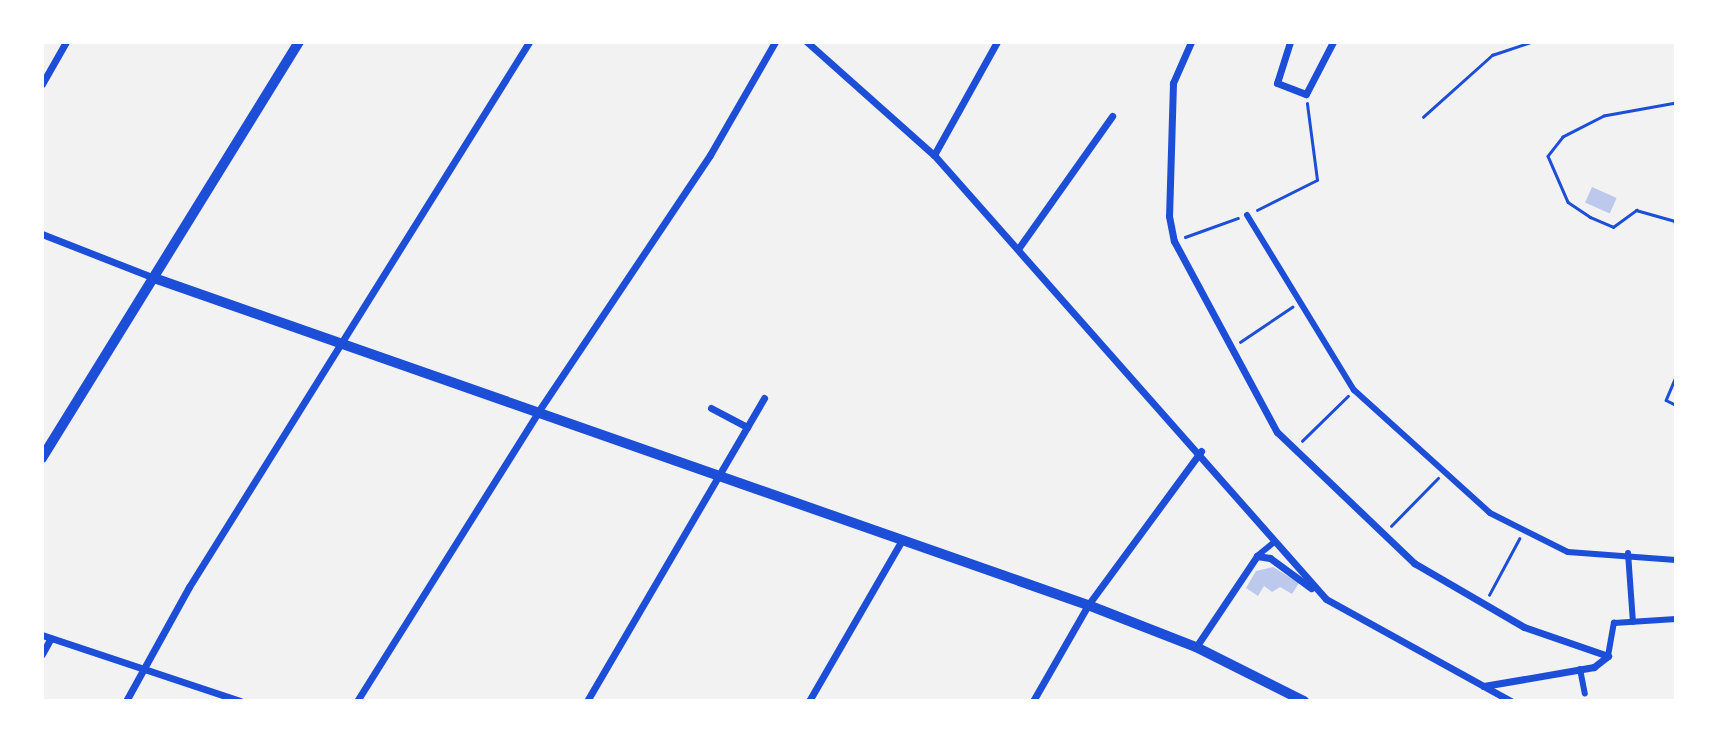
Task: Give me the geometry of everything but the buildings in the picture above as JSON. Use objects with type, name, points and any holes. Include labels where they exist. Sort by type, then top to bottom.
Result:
[{"type":"street","points":[[42,84],[66,42]]},
{"type":"street","points":[[42,458],[299,42]]},
{"type":"street","points":[[127,701],[189,587],[344,348],[529,42]]},
{"type":"street","points":[[357,701],[538,412],[710,155],[775,42]]},
{"type":"street","points":[[807,42],[934,155],[1201,451],[1273,542],[1326,599]]},
{"type":"street","points":[[934,155],[997,42]]},
{"type":"street","points":[[1191,42],[1172,83],[1169,216],[1174,241],[1231,348],[1293,450],[1414,563],[1524,627],[1608,656]]},
{"type":"street","points":[[1290,42],[1277,83],[1306,94],[1333,42]]},
{"type":"street","points":[[1018,249],[1112,116]]},
{"type":"street","points":[[1247,215],[1354,390],[1442,473],[1522,533],[1568,552],[1628,554],[1676,560]]},
{"type":"street","points":[[42,234],[344,348],[538,412],[1088,605],[1196,647],[1288,696],[1304,701]]},
{"type":"street","points":[[587,701],[720,478],[764,398]]},
{"type":"street","points":[[711,408],[747,427]]},
{"type":"street","points":[[1033,701],[1088,605],[1201,451]]},
{"type":"street","points":[[809,701],[902,540]]},
{"type":"street","points":[[1196,647],[1257,556],[1273,542]]},
{"type":"street","points":[[1628,554],[1633,622]]},
{"type":"street","points":[[1257,556],[1270,558],[1326,599],[1511,701]]},
{"type":"street","points":[[1608,656],[1614,623],[1676,619]]},
{"type":"street","points":[[42,635],[240,701]]},
{"type":"street","points":[[42,654],[51,638]]},
{"type":"street","points":[[1484,686],[1580,670],[1608,656]]},
{"type":"street","points":[[1580,670],[1585,694]]},
{"type":"path","points":[[1423,117],[1492,55],[1531,42]]},
{"type":"path","points":[[1306,94],[1317,180]]},
{"type":"path","points":[[1676,103],[1604,116],[1563,136],[1548,156],[1568,202],[1590,217],[1613,227],[1636,210],[1675,221],[1676,228]]},
{"type":"path","points":[[1231,348],[1298,302]]},
{"type":"path","points":[[1676,377],[1666,400],[1676,405]]},
{"type":"path","points":[[1293,450],[1354,390]]},
{"type":"path","points":[[1384,533],[1442,473]]},
{"type":"path","points":[[1484,604],[1522,533]]}]
